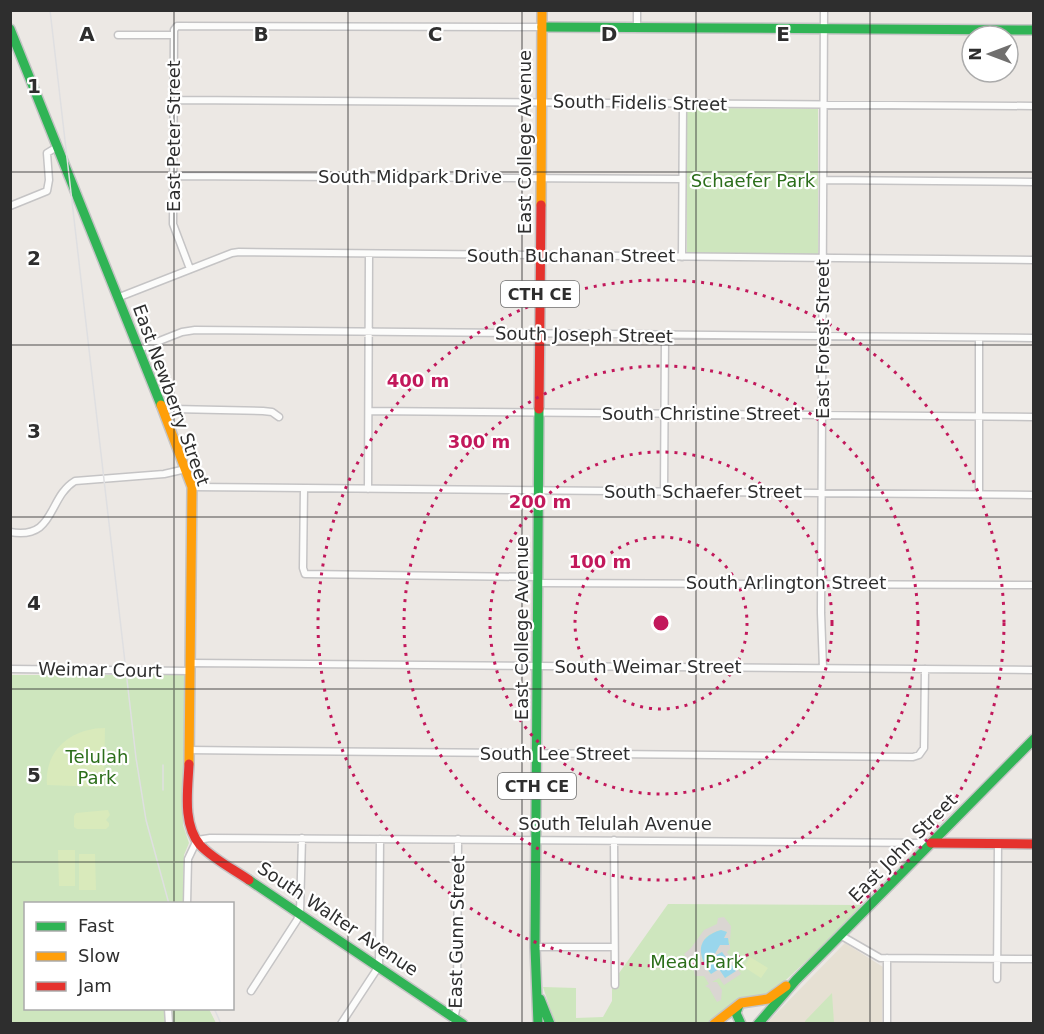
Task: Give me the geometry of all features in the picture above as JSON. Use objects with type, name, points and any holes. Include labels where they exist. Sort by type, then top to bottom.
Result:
[{"type":"main road","name":"East College Avenue","points":[[538,1023],[535,947],[542,10]]},
{"type":"main road","points":[[542,27],[1034,30]]},
{"type":"main road","name":"East Newberry Street","points":[[10,29],[192,487],[188,815],[189,826],[196,840]]},
{"type":"main road","name":"East John Street","points":[[759,1022],[796,980],[1034,739]]},
{"type":"main road","name":"South Walter Avenue","points":[[196,840],[207,851],[234,870],[300,912],[457,1022]]},
{"type":"main road","name":"South Telulah Avenue","points":[[931,843],[1034,844]]},
{"type":"main road","name":"East John Street","points":[[738,1005],[745,1001],[770,999],[796,980]]},
{"type":"main road","name":"East College Avenue","points":[[538,994],[550,1023]]},
{"type":"main road","points":[[753,1001],[762,1009],[759,1022]]},
{"type":"main road","points":[[714,1023],[728,1015],[738,1005]]},
{"type":"main road","points":[[738,1005],[736,1017],[741,1023]]},
{"type":"street","points":[[638,10],[638,27]]},
{"type":"street","name":"East Forest Street","points":[[823,668],[821,584],[824,10]]},
{"type":"street","points":[[118,34],[174,35],[177,26],[217,25],[542,27]]},
{"type":"street","name":"East Peter Street","points":[[174,35],[174,224],[190,269]]},
{"type":"street","name":"South Fidelis Street","points":[[174,100],[1034,106]]},
{"type":"street","points":[[682,257],[683,103]]},
{"type":"street","points":[[10,206],[46,191],[49,180],[47,153],[57,147]]},
{"type":"street","name":"South Midpark Drive","points":[[174,176],[682,179]]},
{"type":"street","points":[[824,180],[1034,182]]},
{"type":"street","name":"South Buchanan Street","points":[[117,298],[239,252],[1034,260]]},
{"type":"street","points":[[368,489],[369,254]]},
{"type":"street","name":"South Joseph Street","points":[[139,349],[188,331],[1034,339]]},
{"type":"street","points":[[664,493],[665,336]]},
{"type":"street","points":[[979,338],[979,495]]},
{"type":"street","points":[[163,411],[173,409],[263,411],[272,412],[279,417]]},
{"type":"street","name":"South Christine Street","points":[[369,411],[1034,417]]},
{"type":"street","points":[[10,532],[29,533],[41,527],[67,488],[75,481],[164,474],[186,470]]},
{"type":"street","name":"South Schaefer Street","points":[[192,487],[1034,495]]},
{"type":"street","name":"South Arlington Street","points":[[304,488],[303,572],[308,575],[821,584],[1034,585]]},
{"type":"street","name":"South Weimar Street","points":[[190,667],[538,666],[1034,670]]},
{"type":"street","name":"Weimar Court","points":[[10,669],[190,667]]},
{"type":"street","name":"South Lee Street","points":[[188,750],[913,757],[921,754],[924,748],[925,669]]},
{"type":"street","name":"South Telulah Avenue","points":[[196,840],[219,837],[931,843]]},
{"type":"street","points":[[251,991],[300,912],[302,838]]},
{"type":"street","points":[[341,1023],[379,966],[380,839]]},
{"type":"street","name":"East Gunn Street","points":[[457,1022],[458,839]]},
{"type":"street","points":[[187,900],[188,859],[196,840]]},
{"type":"street","points":[[614,840],[615,985]]},
{"type":"street","points":[[997,979],[998,844]]},
{"type":"street","points":[[840,935],[877,957],[1034,959]]},
{"type":"street","points":[[535,947],[614,947]]},
{"type":"street","points":[[887,958],[887,1023]]},
{"type":"shaded area","points":[[724,917],[731,926],[730,942],[728,938],[723,938],[727,932],[720,930],[706,937],[701,947],[702,961],[710,974],[719,968],[726,978],[735,971],[722,952],[713,957],[720,944],[730,944],[727,952],[741,974],[724,985],[719,978],[712,982],[717,982],[722,990],[721,1000],[717,1002],[709,988],[705,986],[709,984],[704,976],[695,976],[693,966],[686,960],[684,954],[704,930],[717,924],[718,918]]},
{"type":"shaded area","points":[[845,943],[883,967],[882,1023],[766,1024]]},
{"type":"green space","name":"Schaefer Park","points":[[687,108],[818,109],[818,254],[687,253]]},
{"type":"green space","name":"Telulah Park","points":[[10,675],[185,675],[183,825],[189,843],[184,855],[183,902],[24,902],[24,1010],[210,1010],[216,1023],[11,1023]]},
{"type":"green space","points":[[105,728],[104,782],[100,787],[47,785],[50,761],[62,743],[82,732]]},
{"type":"green space","points":[[108,810],[110,815],[106,820],[109,826],[106,829],[77,829],[74,827],[76,813]]},
{"type":"green space","points":[[58,850],[75,850],[75,886],[59,886]]},
{"type":"green space","points":[[79,854],[95,854],[96,890],[79,890]]},
{"type":"green space","name":"Mead Park","points":[[668,904],[862,905],[772,993],[757,998],[742,999],[721,1018],[708,1023],[555,1023],[543,987],[576,988],[576,1018],[603,1017],[612,1001],[612,983]]},
{"type":"green space","points":[[750,957],[768,968],[761,978],[744,967]]},
{"type":"green space","points":[[832,993],[834,1023],[804,1023],[806,1020]]},
{"type":"water","points":[[721,930],[727,932],[724,938],[728,938],[729,945],[720,945],[713,957],[722,952],[736,971],[725,978],[719,969],[711,974],[701,954],[706,938]]},
{"type":"railway","points":[[50,10],[136,758],[146,820],[168,902]]},
{"type":"railway","points":[[163,765],[163,790]]},
{"type":"railway","points":[[215,1010],[221,1024]]},
{"type":"traffic: fast","points":[[542,27],[1034,30]]},
{"type":"traffic: fast","points":[[10,29],[161,405]]},
{"type":"traffic: fast","points":[[538,1024],[535,947],[539,409]]},
{"type":"traffic: fast","points":[[758,1024],[796,980],[1034,739]]},
{"type":"traffic: fast","points":[[249,880],[463,1024]]},
{"type":"traffic: fast","points":[[540,999],[550,1024]]},
{"type":"traffic: fast","points":[[739,1005],[736,1013],[741,1024]]},
{"type":"traffic: slow","points":[[541,205],[542,10]]},
{"type":"traffic: slow","points":[[161,405],[192,487],[189,764]]},
{"type":"traffic: slow","points":[[714,1024],[741,1003],[768,999],[786,986]]},
{"type":"traffic: jam","points":[[539,409],[541,205]]},
{"type":"traffic: jam","points":[[189,764],[187,806],[194,837],[211,855],[249,880]]},
{"type":"traffic: jam","points":[[931,843],[1034,844]]}]
